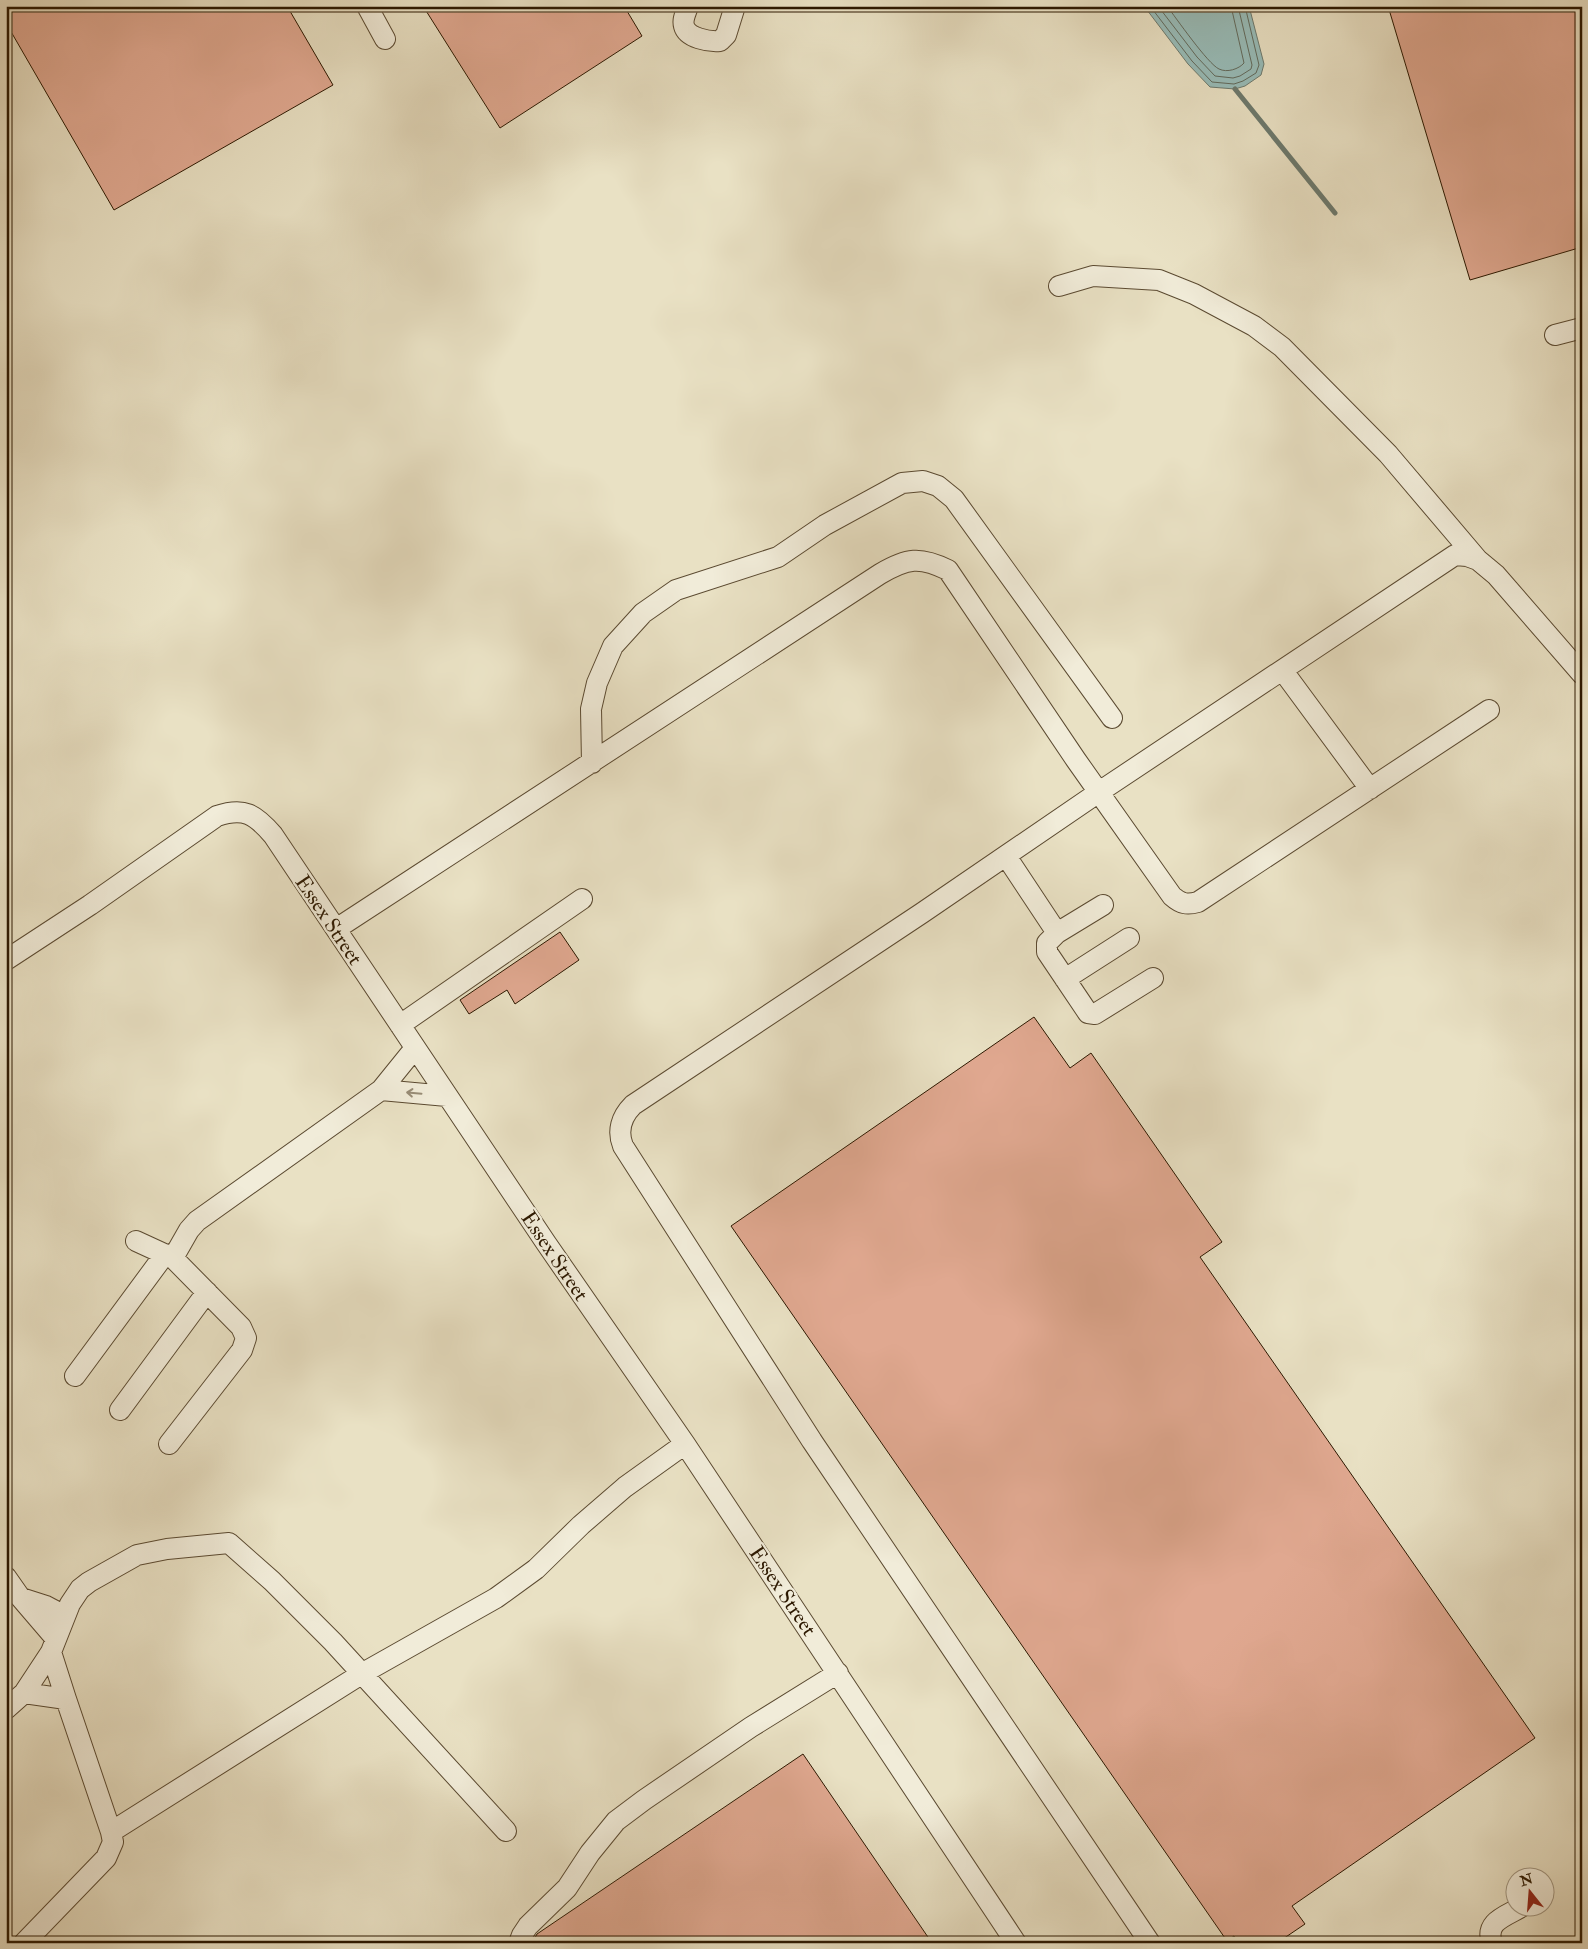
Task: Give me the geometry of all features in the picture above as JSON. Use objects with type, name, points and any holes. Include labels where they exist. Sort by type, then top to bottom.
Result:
[{"type":"street","points":[[367,6],[385,39]]},
{"type":"street","points":[[688,6],[684,19],[684,28],[690,34],[710,42],[720,41],[726,34],[735,6]]},
{"type":"street","points":[[1059,286],[1094,276],[1159,280],[1194,294],[1254,326],[1282,347],[1388,454],[1478,560],[1496,575],[1582,674]]},
{"type":"street","points":[[1555,335],[1582,328]]},
{"type":"street","points":[[592,762],[591,709],[597,683],[613,646],[644,613],[676,590],[778,558],[825,525],[902,483],[923,481],[938,486],[954,499],[1112,718]]},
{"type":"street","points":[[1150,1943],[812,1441],[623,1146],[619,1133],[626,1112],[633,1105],[1099,792],[1455,555],[1467,556],[1478,560]]},
{"type":"street","points":[[336,929],[880,574],[893,566],[921,560],[934,563],[948,570],[1099,792],[1172,896],[1180,903],[1188,905],[1198,902],[1489,710]]},
{"type":"street","points":[[1283,671],[1370,789]]},
{"type":"street","name":"Essex Street","points":[[6,960],[90,905],[217,816],[235,812],[253,816],[264,824],[546,1243],[685,1444],[1016,1943]]},
{"type":"street","points":[[1006,856],[1057,933]]},
{"type":"street","points":[[400,1025],[582,899]]},
{"type":"street","points":[[1103,905],[1057,933],[1049,940],[1046,947],[1088,1013],[1095,1014],[1153,978]]},
{"type":"street","points":[[1065,979],[1129,938]]},
{"type":"street","points":[[75,1376],[197,1220],[381,1090],[415,1048]]},
{"type":"street","points":[[381,1090],[447,1096]]},
{"type":"street","points":[[136,1241],[169,1256],[241,1327],[246,1338],[242,1350],[169,1444]]},
{"type":"street","points":[[120,1410],[206,1292]]},
{"type":"street","points":[[111,1832],[363,1674],[509,1590],[625,1487],[685,1444]]},
{"type":"street","points":[[6,1709],[24,1693],[54,1645],[70,1604],[80,1589],[137,1555],[166,1549],[229,1543],[272,1581],[363,1674],[506,1831]]},
{"type":"street","points":[[6,1577],[54,1645],[66,1699],[113,1842],[106,1858],[24,1943]]},
{"type":"street","points":[[20,1598],[46,1606],[65,1616]]},
{"type":"street","points":[[520,1943],[522,1935],[528,1926],[567,1888],[590,1853],[616,1821],[751,1728],[838,1673]]},
{"type":"street","points":[[24,1693],[66,1699]]},
{"type":"street","points":[[1492,1943],[1488,1933],[1491,1925],[1506,1916]]},
{"type":"water","points":[[1144,6],[1249,6],[1264,64],[1261,75],[1245,86],[1235,89],[1210,87],[1188,64]]},
{"type":"building","points":[[6,6],[287,6],[333,85],[114,210],[6,23]]},
{"type":"building","points":[[423,6],[624,6],[642,36],[500,128]]},
{"type":"building","points":[[1388,6],[1582,6],[1582,247],[1470,280]]},
{"type":"building","points":[[560,932],[579,960],[515,1004],[507,990],[469,1014],[460,1000]]},
{"type":"building","points":[[1034,1017],[1070,1068],[1091,1053],[1222,1242],[1200,1257],[1535,1738],[1292,1906],[1305,1924],[1277,1943],[1238,1943],[1234,1936],[1227,1941],[731,1226]]},
{"type":"building","points":[[803,1754],[932,1943],[532,1943],[537,1934]]},
{"type":"waterway","points":[[1235,89],[1335,213]]}]
